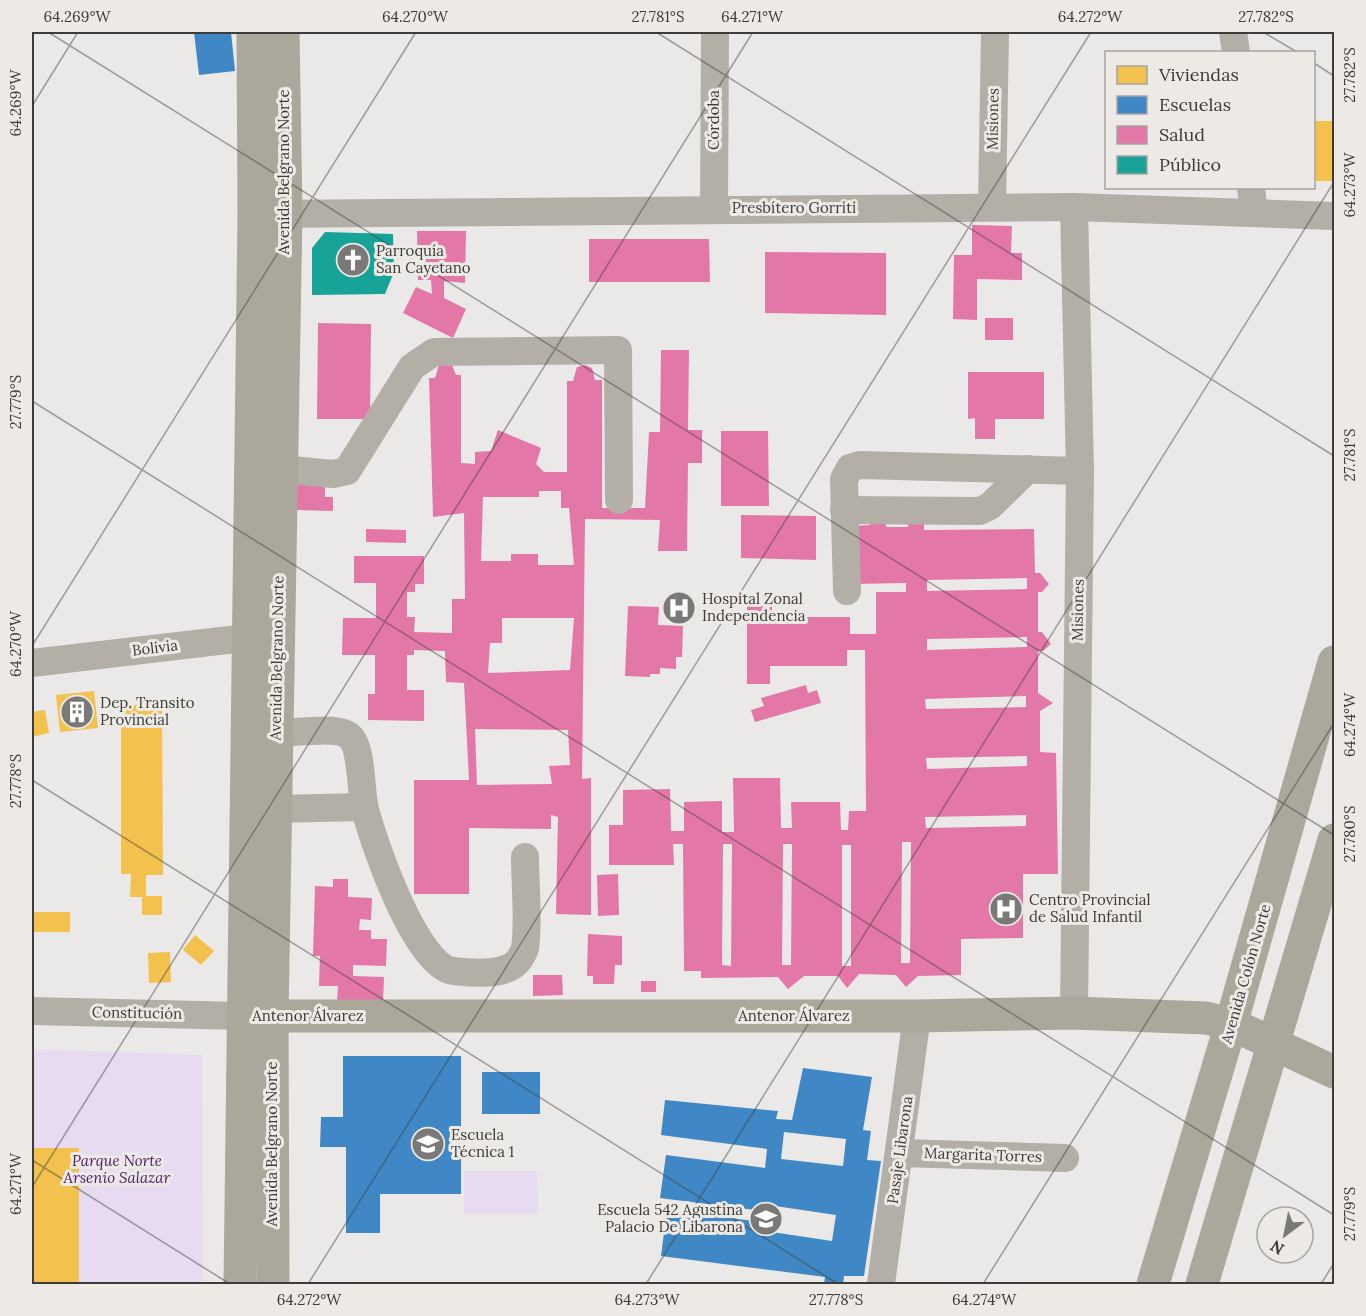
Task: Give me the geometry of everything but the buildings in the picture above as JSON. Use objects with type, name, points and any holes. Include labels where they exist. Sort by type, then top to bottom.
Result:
[{"type":"main road","name":"Avenida Belgrano Norte","points":[[253,32],[254,215],[263,635],[257,1016],[273,1284]]},
{"type":"main road","name":"Avenida Belgrano Norte","points":[[240,1284],[257,1016],[275,809],[276,733],[263,635],[281,469],[286,212],[283,32]]},
{"type":"main road","name":"Avenida Colón Norte","points":[[1153,1284],[1231,1024],[1335,662]]},
{"type":"main road","points":[[1202,1284],[1332,858]]},
{"type":"main road","name":"Antenor Álvarez","points":[[257,1016],[917,1016],[1074,1013],[1206,1018],[1231,1024],[1335,1072]]},
{"type":"street","name":"Córdoba","points":[[714,208],[715,32]]},
{"type":"street","name":"Misiones","points":[[992,207],[995,32]]},
{"type":"street","points":[[1233,32],[1236,51]]},
{"type":"street","name":"Presbítero Gorriti","points":[[254,215],[286,212],[1074,207],[1252,200],[1335,216]]},
{"type":"street","name":"Misiones","points":[[1074,207],[1080,471],[1074,1013]]},
{"type":"street","points":[[281,469],[333,474],[347,471],[412,367],[434,352],[618,350],[619,500]]},
{"type":"street","points":[[847,591],[844,479],[850,468],[860,465],[1080,471]]},
{"type":"street","points":[[844,510],[980,511],[990,506],[1028,469]]},
{"type":"street","name":"Bolivia","points":[[32,663],[263,635]]},
{"type":"street","points":[[276,733],[338,731],[349,735],[356,746],[364,807],[393,892],[432,960],[443,969],[473,974],[494,971],[515,964],[525,950],[525,857]]},
{"type":"street","points":[[275,809],[364,807]]},
{"type":"street","name":"Constitución","points":[[32,1011],[257,1016]]},
{"type":"street","name":"Pasaje Libarona","points":[[881,1284],[917,1016]]},
{"type":"street","name":"Margarita Torres","points":[[900,1153],[1065,1158]]},
{"type":"green space","name":"Parque Norte Arsenio Salazar","points":[[32,1049],[202,1055],[203,1284],[32,1284]]},
{"type":"green space","points":[[464,1171],[537,1171],[538,1214],[464,1214]]},
{"type":"place","name":"Parroquía San Cayetano","points":[[353,260]]},
{"type":"place","name":"Hospital Zonal Independencia","points":[[679,608]]},
{"type":"place","name":"Dep. Transito Provincial","points":[[77,712]]},
{"type":"place","name":"Centro Provincial de Salud Infantil","points":[[1006,909]]},
{"type":"place","name":"Escuela Técnica 1","points":[[428,1144]]},
{"type":"place","name":"Escuela 542 Agustina Palacio De Libarona","points":[[766,1219]]}]
